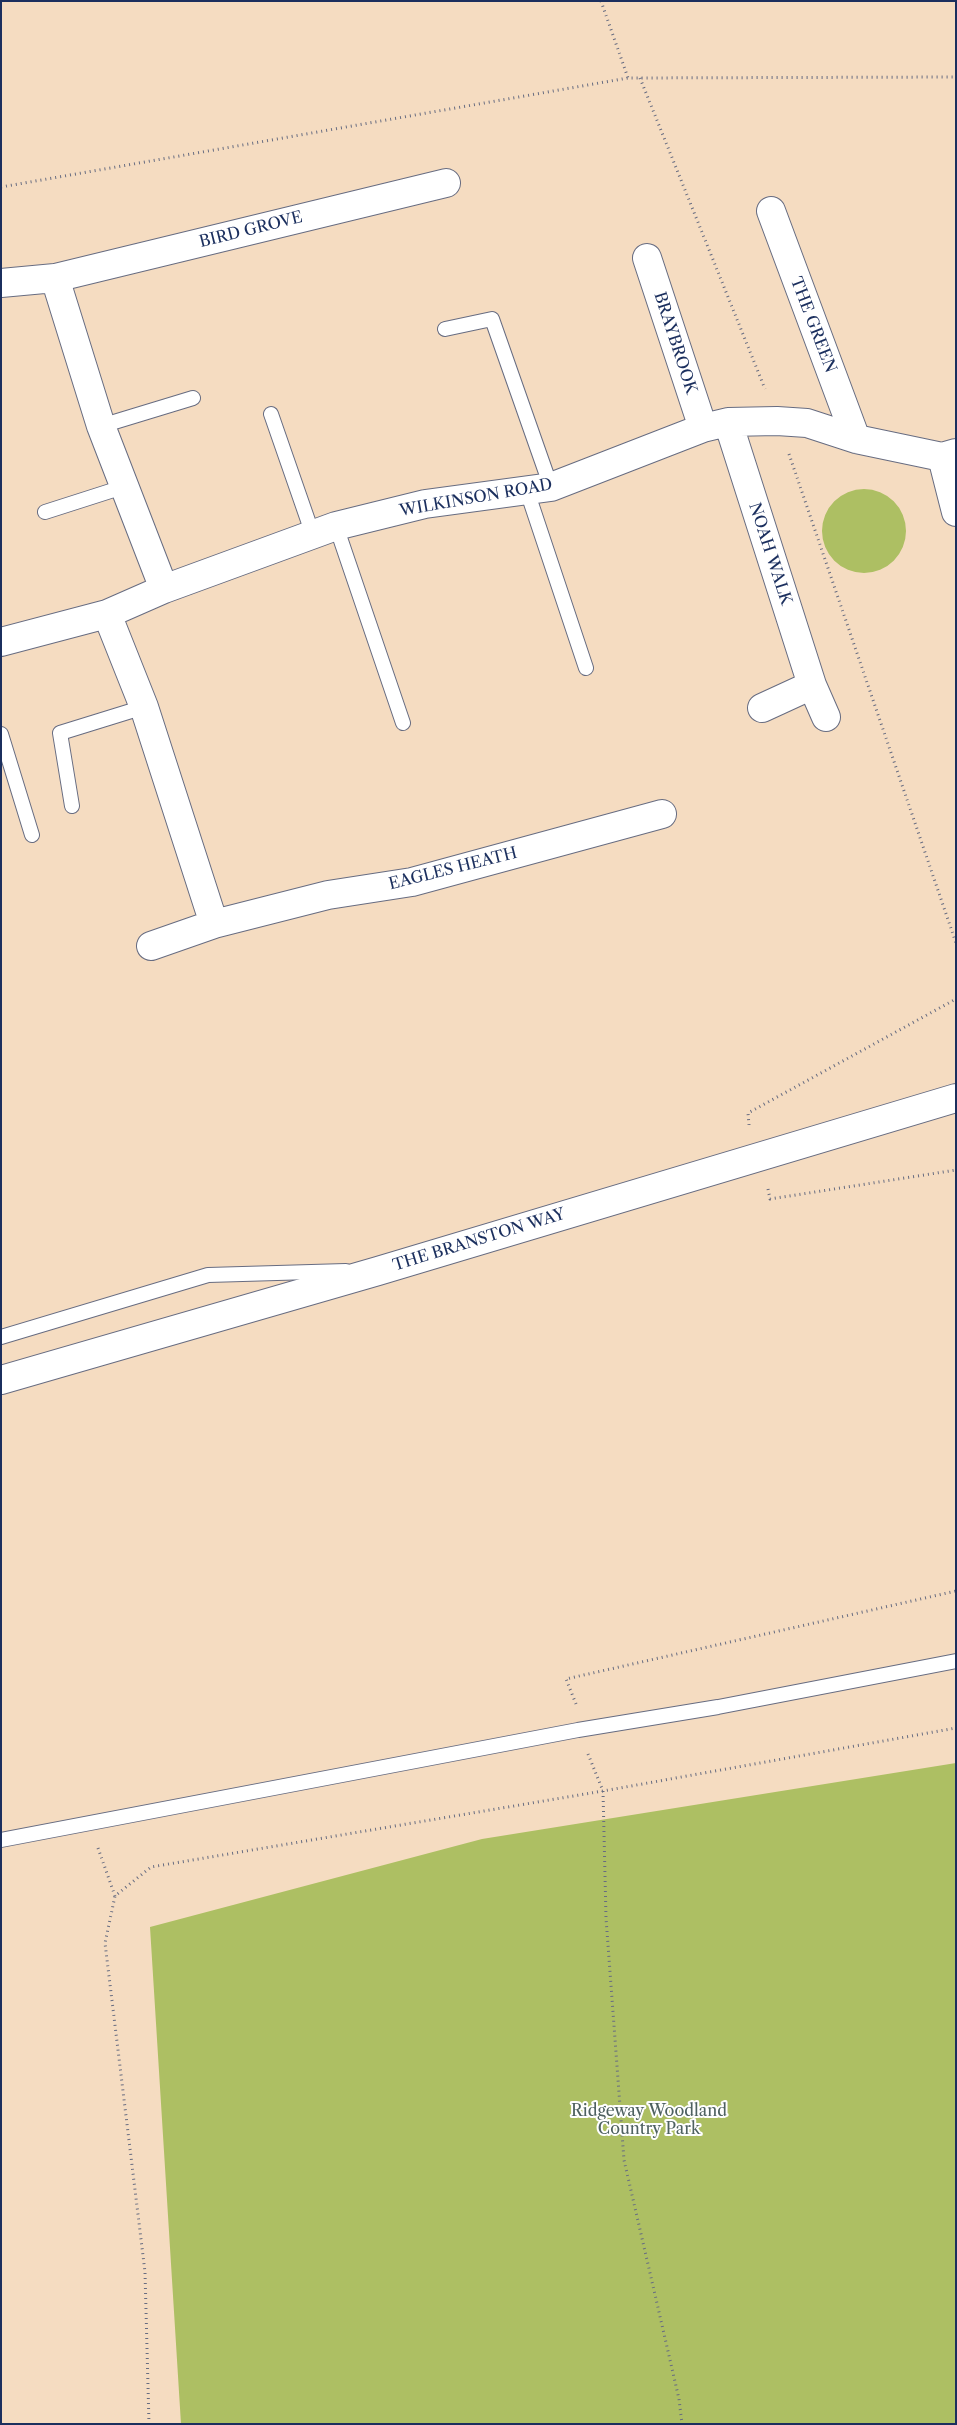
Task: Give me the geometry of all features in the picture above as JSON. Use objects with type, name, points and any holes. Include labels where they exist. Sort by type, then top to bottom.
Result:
[{"type":"main road","name":"BIRD GROVE","points":[[1,283],[55,278],[446,183]]},
{"type":"main road","name":"THE GREEN","points":[[771,211],[856,439]]},
{"type":"main road","name":"BRAYBROOK","points":[[647,258],[715,425]]},
{"type":"main road","points":[[55,278],[101,426],[123,487],[164,588]]},
{"type":"main road","name":"WILKINSON ROAD","points":[[1,642],[107,614],[164,588],[324,531],[425,504],[539,489],[715,425],[778,421],[807,423],[856,439],[949,455]]},
{"type":"main road","name":"NOAH WALK","points":[[715,425],[812,685],[826,717]]},
{"type":"main road","points":[[949,455],[956,512]]},
{"type":"main road","points":[[107,614],[144,707],[214,924]]},
{"type":"main road","points":[[762,708],[812,685]]},
{"type":"main road","name":"EAGLES HEATH","points":[[151,946],[214,924],[328,895],[412,882],[662,814]]},
{"type":"main road","name":"THE BRANSTON WAY","points":[[1,1380],[378,1271],[756,1156],[956,1098]]},
{"type":"lane","points":[[445,329],[492,320],[586,668]]},
{"type":"lane","points":[[101,426],[193,398]]},
{"type":"lane","points":[[271,414],[324,531],[403,723]]},
{"type":"lane","points":[[45,512],[123,487]]},
{"type":"lane","points":[[72,806],[60,733],[144,707]]},
{"type":"lane","points":[[1,734],[32,835]]},
{"type":"lane","points":[[1,1337],[208,1276],[378,1271]]},
{"type":"lane","points":[[1,1840],[90,1824],[580,1723],[718,1707],[956,1661]]},
{"type":"path","points":[[601,1],[628,78]]},
{"type":"path","points":[[1,186],[628,78],[956,77]]},
{"type":"path","points":[[640,78],[778,421],[956,943]]},
{"type":"path","points":[[956,999],[748,1113],[756,1156],[766,1181],[770,1199],[956,1170]]},
{"type":"path","points":[[682,2424],[679,2399],[624,2160],[606,1918],[603,1791],[566,1679],[956,1590]]},
{"type":"path","points":[[114,1896],[151,1867],[603,1791],[956,1728]]},
{"type":"path","points":[[90,1824],[114,1896],[105,1943],[145,2272],[149,2424]]},
{"type":"green space","points":[[856,489],[872,489],[888,496],[899,507],[906,523],[903,547],[894,561],[888,566],[872,573],[856,573],[840,566],[829,555],[822,539],[822,523],[829,507],[840,496]]},
{"type":"green space","name":"Ridgeway Woodland Country Park","points":[[956,1763],[956,2424],[181,2424],[150,1927],[482,1839]]}]
